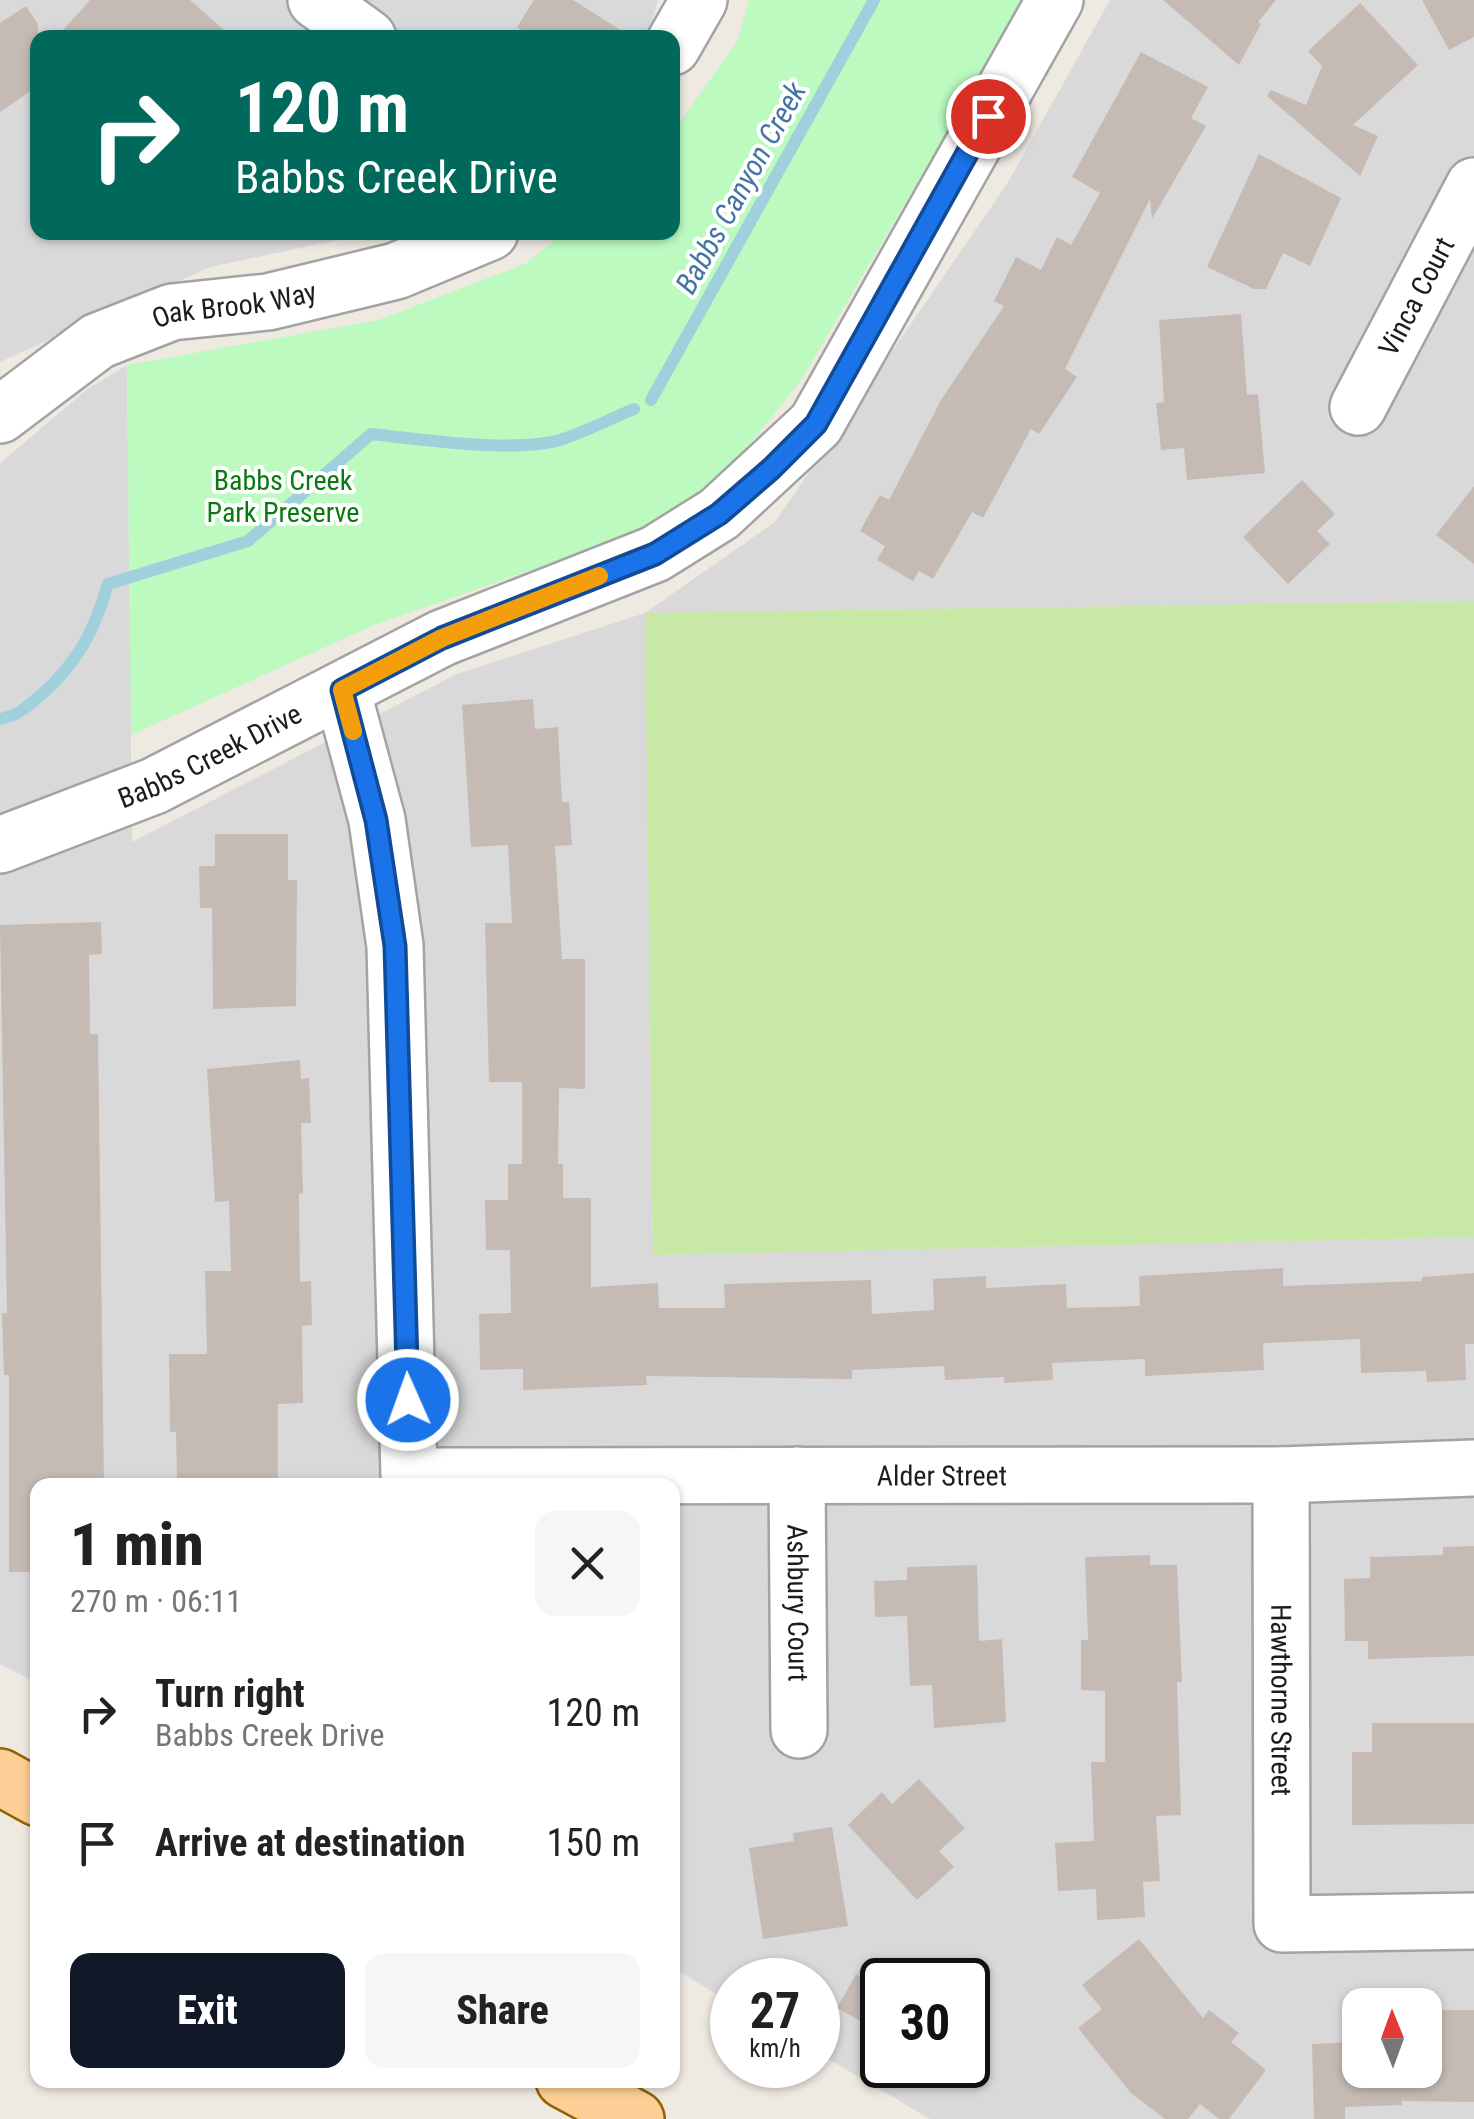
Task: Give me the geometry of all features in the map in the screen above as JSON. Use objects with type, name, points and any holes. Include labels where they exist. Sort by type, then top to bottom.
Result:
[{"type":"main road","points":[[0,1778],[30,1794]]},
{"type":"main road","points":[[579,2088],[636,2119]]},
{"type":"street","points":[[316,0],[357,30]]},
{"type":"street","points":[[680,32],[699,0]]},
{"type":"street","name":"Babbs Creek Drive","points":[[0,845],[154,786],[442,638],[655,554],[719,514],[816,424],[1055,0]]},
{"type":"street","name":"Vinca Court","points":[[1358,407],[1474,186]]},
{"type":"street","name":"Oak Brook Way","points":[[0,415],[98,341],[172,312],[268,302],[396,272],[471,240]]},
{"type":"street","name":"Alder Street","points":[[342,690],[376,820],[395,946],[410,1476],[1281,1475],[1474,1468]]},
{"type":"street","name":"Ashbury Court","points":[[797,1475],[800,1730]]},
{"type":"street","name":"Hawthorne Street","points":[[1281,1475],[1282,1924],[1474,1921]]},
{"type":"shaded area","points":[[0,0],[658,0],[649,30],[30,30],[30,240],[338,240],[210,267],[0,362]]},
{"type":"shaded area","points":[[1110,0],[1474,0],[1474,601],[646,613],[653,1255],[1474,1237],[1474,2119],[930,2119],[877,2088],[990,2088],[990,1958],[860,1958],[860,2078],[840,2066],[840,1958],[710,1958],[710,1990],[680,1972],[680,1478],[30,1478],[30,1679],[0,1664],[0,463],[88,389],[127,365],[132,842],[457,674],[645,613],[775,522],[1007,184]]},
{"type":"green space","name":"Babbs Creek Park Preserve","points":[[749,0],[1025,0],[801,380],[726,474],[624,538],[374,625],[131,735],[127,365],[379,320],[527,263],[554,240],[680,240],[680,122],[738,40]]},
{"type":"green space","points":[[1474,601],[1474,1237],[653,1255],[645,613]]},
{"type":"building","points":[[90,0],[190,0],[224,30],[63,30]]},
{"type":"building","points":[[534,0],[573,0],[620,30],[522,30],[517,27]]},
{"type":"building","points":[[1163,0],[1276,0],[1258,22],[1261,24],[1239,65]]},
{"type":"building","points":[[1422,0],[1474,0],[1474,37],[1449,50]]},
{"type":"building","points":[[1360,3],[1418,65],[1353,125],[1378,136],[1360,176],[1267,96],[1271,90],[1306,105],[1322,66],[1308,51]]},
{"type":"building","points":[[26,6],[38,30],[30,30],[30,91],[0,112],[0,23]]},
{"type":"building","points":[[1141,52],[1208,87],[1191,118],[1206,126],[1152,219],[1150,199],[1065,369],[1077,377],[1039,434],[1031,429],[983,518],[972,512],[933,579],[919,571],[913,581],[877,560],[885,546],[860,531],[880,495],[889,500],[941,400],[1004,306],[994,301],[1016,257],[1041,270],[1057,237],[1071,245],[1100,193],[1072,177]]},
{"type":"building","points":[[1259,154],[1341,198],[1310,266],[1283,253],[1266,289],[1254,289],[1207,267]]},
{"type":"building","points":[[1241,314],[1247,395],[1258,394],[1265,473],[1187,480],[1184,448],[1161,450],[1156,403],[1164,402],[1159,320]]},
{"type":"building","points":[[1302,480],[1335,514],[1317,531],[1330,544],[1288,584],[1243,537]]},
{"type":"building","points":[[1474,486],[1474,564],[1436,535]]},
{"type":"building","points":[[533,699],[535,729],[558,727],[562,802],[569,802],[572,845],[555,846],[562,959],[585,959],[585,1089],[559,1088],[558,1164],[563,1164],[563,1198],[591,1198],[591,1287],[658,1283],[659,1308],[725,1308],[724,1284],[871,1280],[872,1314],[934,1310],[933,1279],[986,1276],[986,1288],[1066,1284],[1067,1308],[1140,1306],[1139,1276],[1283,1268],[1283,1286],[1422,1281],[1422,1277],[1474,1273],[1474,1344],[1465,1344],[1466,1380],[1427,1382],[1426,1371],[1361,1373],[1360,1339],[1263,1343],[1264,1370],[1145,1376],[1145,1359],[1052,1363],[1053,1380],[1004,1383],[1004,1377],[945,1380],[944,1366],[852,1370],[852,1379],[646,1376],[647,1385],[523,1390],[523,1369],[480,1370],[479,1314],[511,1313],[510,1250],[486,1250],[485,1200],[508,1200],[508,1164],[522,1164],[522,1082],[489,1082],[485,923],[512,923],[508,845],[471,847],[462,705]]},
{"type":"building","points":[[215,834],[288,834],[288,880],[297,880],[296,1006],[213,1009],[212,908],[200,908],[199,866],[215,866]]},
{"type":"building","points":[[101,922],[102,954],[89,955],[90,1034],[98,1034],[104,1478],[30,1478],[30,1572],[9,1572],[9,1375],[4,1375],[2,1313],[7,1313],[0,925]]},
{"type":"building","points":[[300,1060],[301,1079],[309,1078],[311,1123],[301,1123],[300,1282],[311,1281],[312,1325],[302,1326],[303,1403],[278,1404],[278,1478],[177,1478],[176,1432],[170,1432],[169,1354],[207,1354],[205,1271],[231,1271],[229,1201],[215,1202],[207,1069]]},
{"type":"building","points":[[1474,1546],[1474,1656],[1368,1659],[1368,1641],[1345,1641],[1344,1579],[1370,1578],[1370,1557],[1443,1555],[1443,1547]]},
{"type":"building","points":[[1150,1555],[1150,1565],[1177,1565],[1182,1682],[1177,1682],[1181,1815],[1156,1816],[1160,1881],[1143,1882],[1145,1917],[1097,1920],[1096,1889],[1058,1891],[1055,1843],[1094,1841],[1091,1762],[1105,1762],[1105,1691],[1081,1690],[1081,1640],[1088,1640],[1085,1557]]},
{"type":"building","points":[[977,1565],[979,1641],[1002,1639],[1006,1722],[934,1728],[932,1685],[910,1686],[907,1616],[875,1617],[874,1581],[907,1580],[907,1567]]},
{"type":"building","points":[[1372,1723],[1474,1723],[1474,1824],[1352,1825],[1352,1752],[1372,1752]]},
{"type":"building","points":[[919,1779],[965,1828],[939,1851],[954,1867],[917,1900],[848,1825],[882,1792],[892,1804]]},
{"type":"building","points":[[832,1827],[848,1926],[763,1939],[749,1848],[794,1841],[793,1833]]},
{"type":"building","points":[[1139,1939],[1203,2018],[1209,2010],[1239,2033],[1231,2042],[1266,2070],[1229,2119],[1219,2119],[1200,2104],[1188,2119],[1165,2119],[1131,2093],[1078,2028],[1102,2009],[1082,1985]]},
{"type":"building","points":[[856,1974],[860,1976],[860,2021],[840,2010]]},
{"type":"building","points":[[1442,2010],[1474,2010],[1474,2102],[1402,2101],[1402,2105],[1345,2107],[1345,2119],[1314,2119],[1312,2044],[1342,2043],[1342,2088],[1442,2088]]},
{"type":"waterway","name":"Babbs Canyon Creek","points":[[651,400],[874,0]]},
{"type":"waterway","name":"Babbs Canyon Creek","points":[[0,719],[26,707],[65,671],[90,632],[108,584],[248,541],[371,434],[468,444],[544,443],[572,436],[634,409]]},
{"type":"slow traffic","points":[[353,731],[342,690],[442,638],[599,576]]},
{"type":"route","points":[[408,1400],[395,946],[376,820],[342,690],[442,638],[655,554],[719,514],[771,469],[816,424],[988,116]]}]
